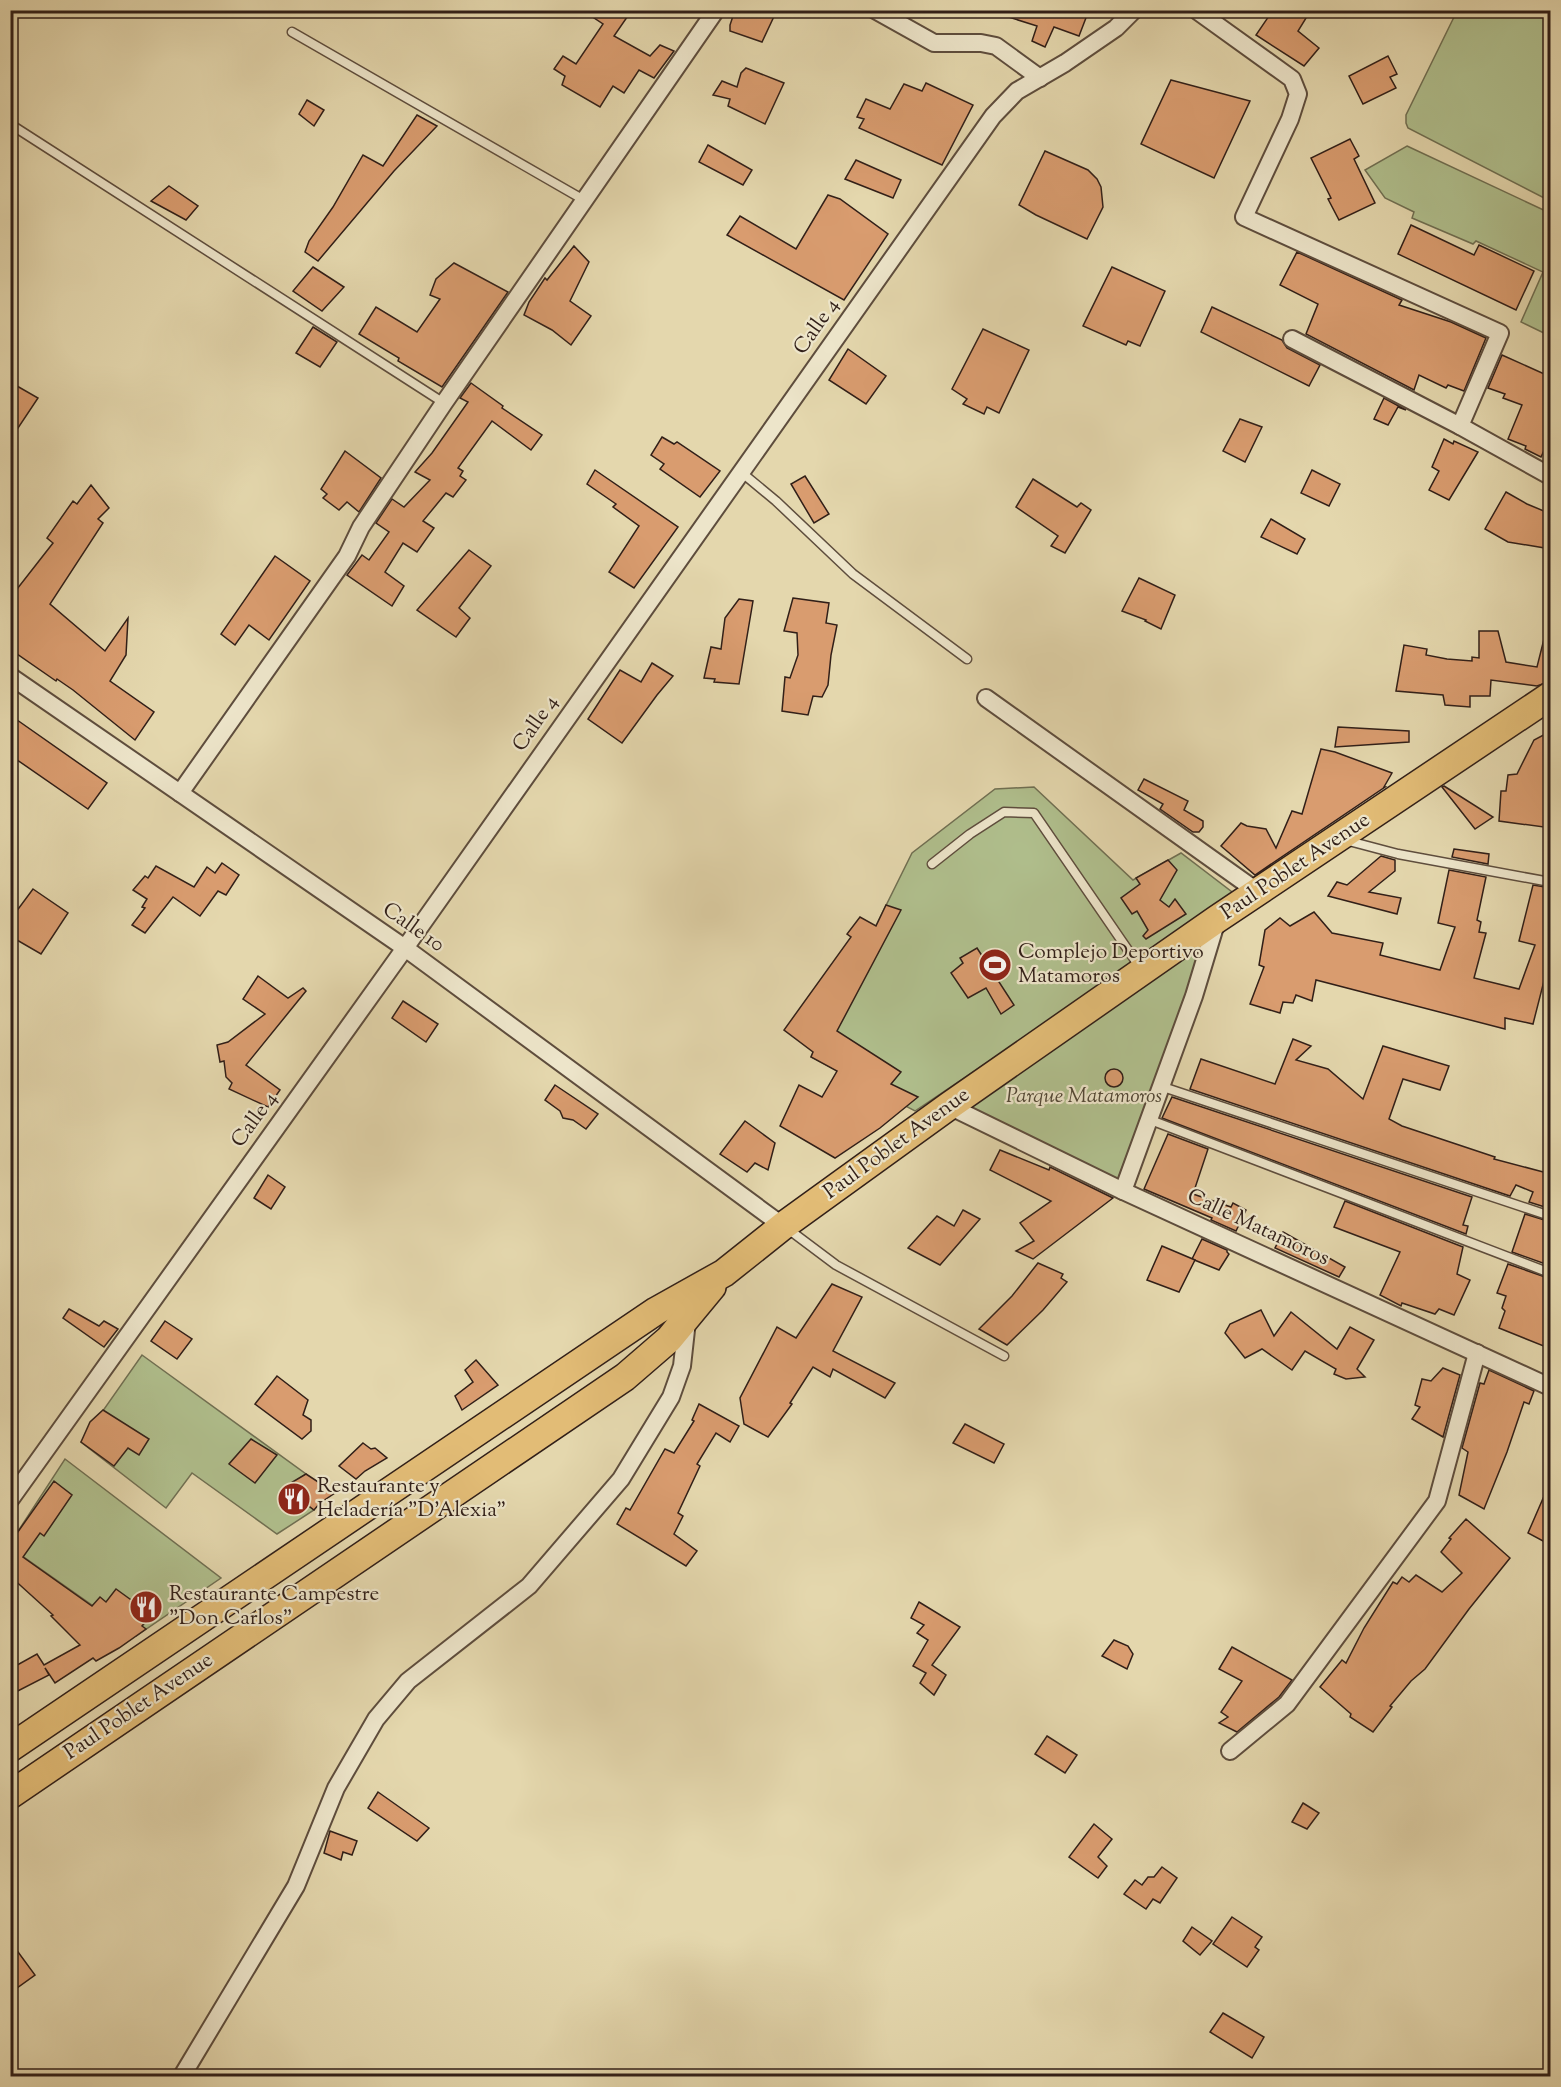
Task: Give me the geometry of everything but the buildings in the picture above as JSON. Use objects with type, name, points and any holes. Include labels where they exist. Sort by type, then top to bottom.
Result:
[{"type":"main road","name":"Paul Poblet Avenue","points":[[10,1748],[656,1311],[724,1273],[783,1226],[949,1106],[1258,892],[1551,696]]},
{"type":"main road","name":"Paul Poblet Avenue","points":[[10,1795],[625,1377],[669,1339],[724,1273]]},
{"type":"street","points":[[180,793],[347,556],[361,527],[444,403],[716,10]]},
{"type":"street","points":[[875,10],[934,42],[981,43],[996,46],[1040,78]]},
{"type":"street","name":"Calle 4","points":[[10,1500],[405,948],[993,116],[1017,91],[1065,63],[1116,28],[1134,10]]},
{"type":"street","points":[[1196,10],[1292,79],[1298,94],[1290,119],[1244,217],[1500,333],[1460,426]]},
{"type":"street","points":[[1292,339],[1383,384],[1551,476]]},
{"type":"street","name":"Calle 10","points":[[10,676],[405,948],[783,1226]]},
{"type":"street","points":[[986,698],[1258,892]]},
{"type":"street","points":[[1123,1191],[1159,1086],[1194,996],[1217,920]]},
{"type":"street","name":"Calle Matamoros","points":[[949,1106],[1123,1191],[1551,1387]]},
{"type":"street","points":[[182,2076],[296,1886],[336,1788],[376,1719],[408,1681],[529,1586],[621,1479],[671,1397],[682,1366],[687,1316]]},
{"type":"street","points":[[1230,1751],[1287,1704],[1437,1501],[1477,1353]]},
{"type":"lane","points":[[292,32],[584,200]]},
{"type":"lane","points":[[10,124],[444,403]]},
{"type":"lane","points":[[741,472],[776,501],[853,574],[968,659]]},
{"type":"lane","points":[[932,864],[970,834],[1004,812],[1034,813],[1143,971]]},
{"type":"lane","points":[[1338,839],[1398,854],[1551,882]]},
{"type":"lane","points":[[1159,1086],[1551,1216]]},
{"type":"lane","points":[[1148,1119],[1551,1273]]},
{"type":"lane","points":[[783,1226],[836,1265],[1004,1356]]},
{"type":"green space","points":[[1457,11],[1550,11],[1550,201],[1408,128],[1406,115]]},
{"type":"green space","points":[[1407,146],[1550,213],[1550,336],[1521,322],[1543,272],[1476,241],[1473,244],[1412,218],[1414,212],[1385,198],[1365,170]]},
{"type":"green space","name":"Complejo Deportivo Matamoros","points":[[1034,787],[1133,880],[1181,853],[1236,895],[915,1111],[811,1057],[912,853],[995,789]]},
{"type":"green space","name":"Parque Matamoros","points":[[1198,946],[1204,949],[1116,1184],[962,1105]]},
{"type":"green space","points":[[142,1355],[306,1474],[285,1488],[314,1510],[277,1534],[192,1473],[166,1508],[81,1442]]},
{"type":"green space","points":[[65,1459],[221,1578],[136,1636],[11,1548],[11,1542]]},
{"type":"place","name":"Complejo Deportivo Matamoros","points":[[995,965]]},
{"type":"place","name":"Restaurante y Heladería \"D'Alexia\"","points":[[294,1499]]},
{"type":"place","name":"Restaurante Campestre \"Don Carlos\"","points":[[146,1607]]}]
